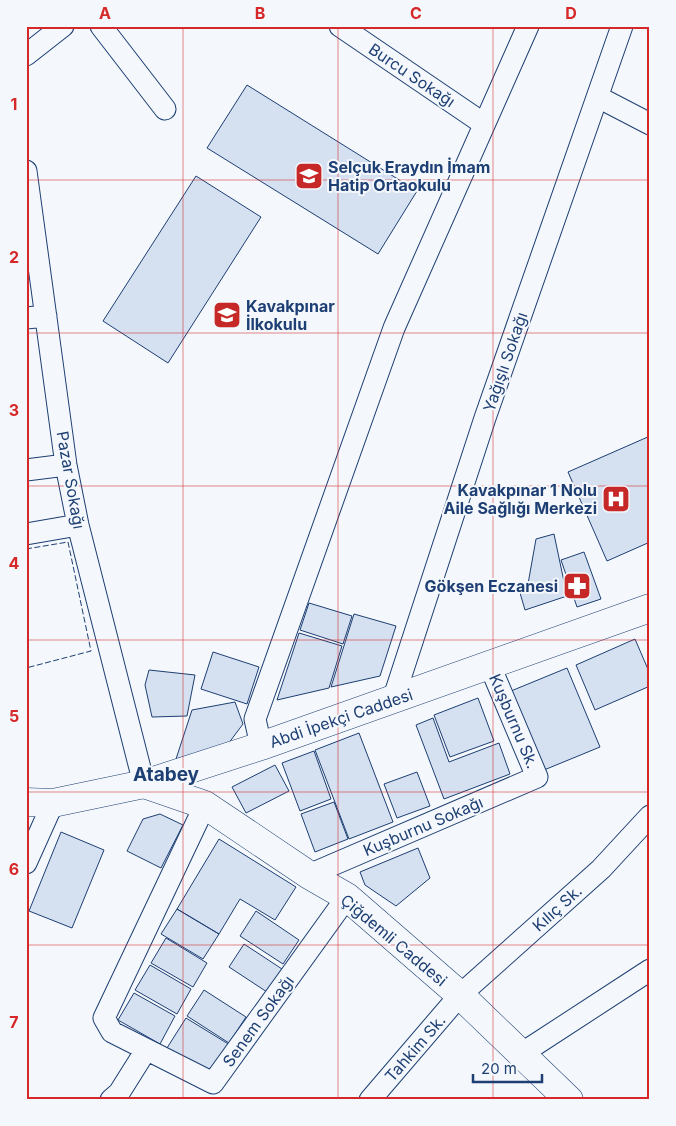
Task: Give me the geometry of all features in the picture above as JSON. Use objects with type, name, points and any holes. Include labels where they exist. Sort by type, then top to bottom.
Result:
[{"type":"main road","name":"Abdi İpekçi Caddesi","points":[[26,802],[53,803],[144,784],[261,746],[650,608]]},
{"type":"main road","name":"Çiğdemli Caddesi","points":[[144,784],[205,805],[309,875],[347,897],[460,995],[569,1100]]},
{"type":"street","points":[[26,55],[63,26]]},
{"type":"street","points":[[102,26],[164,109]]},
{"type":"street","name":"Burcu Sokağı","points":[[340,26],[484,124]]},
{"type":"street","points":[[261,746],[255,719],[394,328],[528,26]]},
{"type":"street","name":"Yağışlı Sokağı","points":[[392,700],[485,418],[622,26]]},
{"type":"street","points":[[598,97],[650,124]]},
{"type":"street","name":"Pazar Sokağı","points":[[26,171],[36,317],[78,525],[144,784]]},
{"type":"street","points":[[26,470],[66,466]]},
{"type":"street","points":[[26,534],[78,525]]},
{"type":"street","name":"Kuşburnu Sk.","points":[[490,666],[537,777]]},
{"type":"street","name":"Kuşburnu Sokağı","points":[[309,875],[537,777]]},
{"type":"street","points":[[26,863],[53,803]]},
{"type":"street","points":[[120,1097],[146,1050],[112,1032],[104,1018],[205,805]]},
{"type":"street","name":"Kılıç Sk.","points":[[460,995],[601,869],[650,816]]},
{"type":"street","name":"Senem Sokağı","points":[[146,1050],[214,1083],[347,897]]},
{"type":"street","points":[[521,1054],[650,970]]},
{"type":"street","name":"Tahkim Sk.","points":[[370,1100],[460,995]]},
{"type":"building","name":"Selçuk Eraydın İmam Hatip Ortaokulu","points":[[247,85],[417,191],[378,254],[207,148]]},
{"type":"building","points":[[196,176],[261,217],[168,363],[103,321]]},
{"type":"building","points":[[650,436],[650,542],[607,561],[568,472]]},
{"type":"building","points":[[554,534],[567,596],[525,610],[518,586],[528,584],[536,539]]},
{"type":"building","points":[[584,552],[601,599],[577,607],[561,560]]},
{"type":"building","points":[[309,603],[352,616],[343,644],[300,630]]},
{"type":"building","points":[[354,614],[396,626],[380,676],[331,687]]},
{"type":"building","points":[[299,633],[342,646],[329,688],[277,700]]},
{"type":"building","points":[[635,639],[650,674],[650,686],[595,710],[576,665]]},
{"type":"building","points":[[213,652],[259,667],[247,704],[201,689]]},
{"type":"building","points":[[567,668],[600,747],[544,770],[511,691]]},
{"type":"building","points":[[149,670],[195,675],[187,716],[152,717],[145,685]]},
{"type":"building","points":[[478,698],[494,741],[450,757],[434,715]]},
{"type":"building","points":[[235,702],[243,724],[228,744],[176,759],[192,710]]},
{"type":"building","points":[[433,718],[449,762],[499,743],[510,774],[444,799],[416,725]]},
{"type":"building","points":[[359,733],[393,822],[349,839],[315,750]]},
{"type":"building","points":[[314,751],[331,799],[300,811],[282,763]]},
{"type":"building","points":[[275,765],[289,791],[246,813],[232,787]]},
{"type":"building","points":[[417,772],[430,806],[397,818],[384,784]]},
{"type":"building","points":[[334,802],[348,839],[315,852],[301,814]]},
{"type":"building","points":[[160,814],[183,825],[161,868],[127,851],[143,819]]},
{"type":"building","points":[[61,832],[104,850],[72,928],[29,911]]},
{"type":"building","points":[[219,839],[296,887],[275,920],[240,899],[219,934],[177,909]]},
{"type":"building","points":[[418,848],[430,878],[396,906],[365,885],[360,872]]},
{"type":"building","points":[[177,909],[219,934],[203,959],[161,934]]},
{"type":"building","points":[[256,911],[299,940],[283,964],[240,936]]},
{"type":"building","points":[[166,938],[207,963],[193,987],[151,963]]},
{"type":"building","points":[[244,944],[282,969],[267,992],[229,967]]},
{"type":"building","points":[[150,965],[191,989],[177,1014],[135,990]]},
{"type":"building","points":[[204,990],[246,1017],[229,1043],[187,1016]]},
{"type":"building","points":[[134,993],[175,1016],[160,1044],[118,1020]]},
{"type":"building","points":[[186,1018],[230,1045],[211,1075],[167,1048]]},
{"type":"fence","points":[[26,549],[68,542],[91,651],[26,668]]},
{"type":"place","name":"Selçuk Eraydın İmam Hatip Ortaokulu","points":[[309,176]]},
{"type":"place","name":"Kavakpınar İlkokulu","points":[[227,315]]},
{"type":"place","name":"Kavakpınar 1 Nolu Aile Sağlığı Merkezi","points":[[616,499]]},
{"type":"place","name":"Gökşen Eczanesi","points":[[577,586]]},
{"type":"district","name":"Atabey","points":[[166,774]]}]
